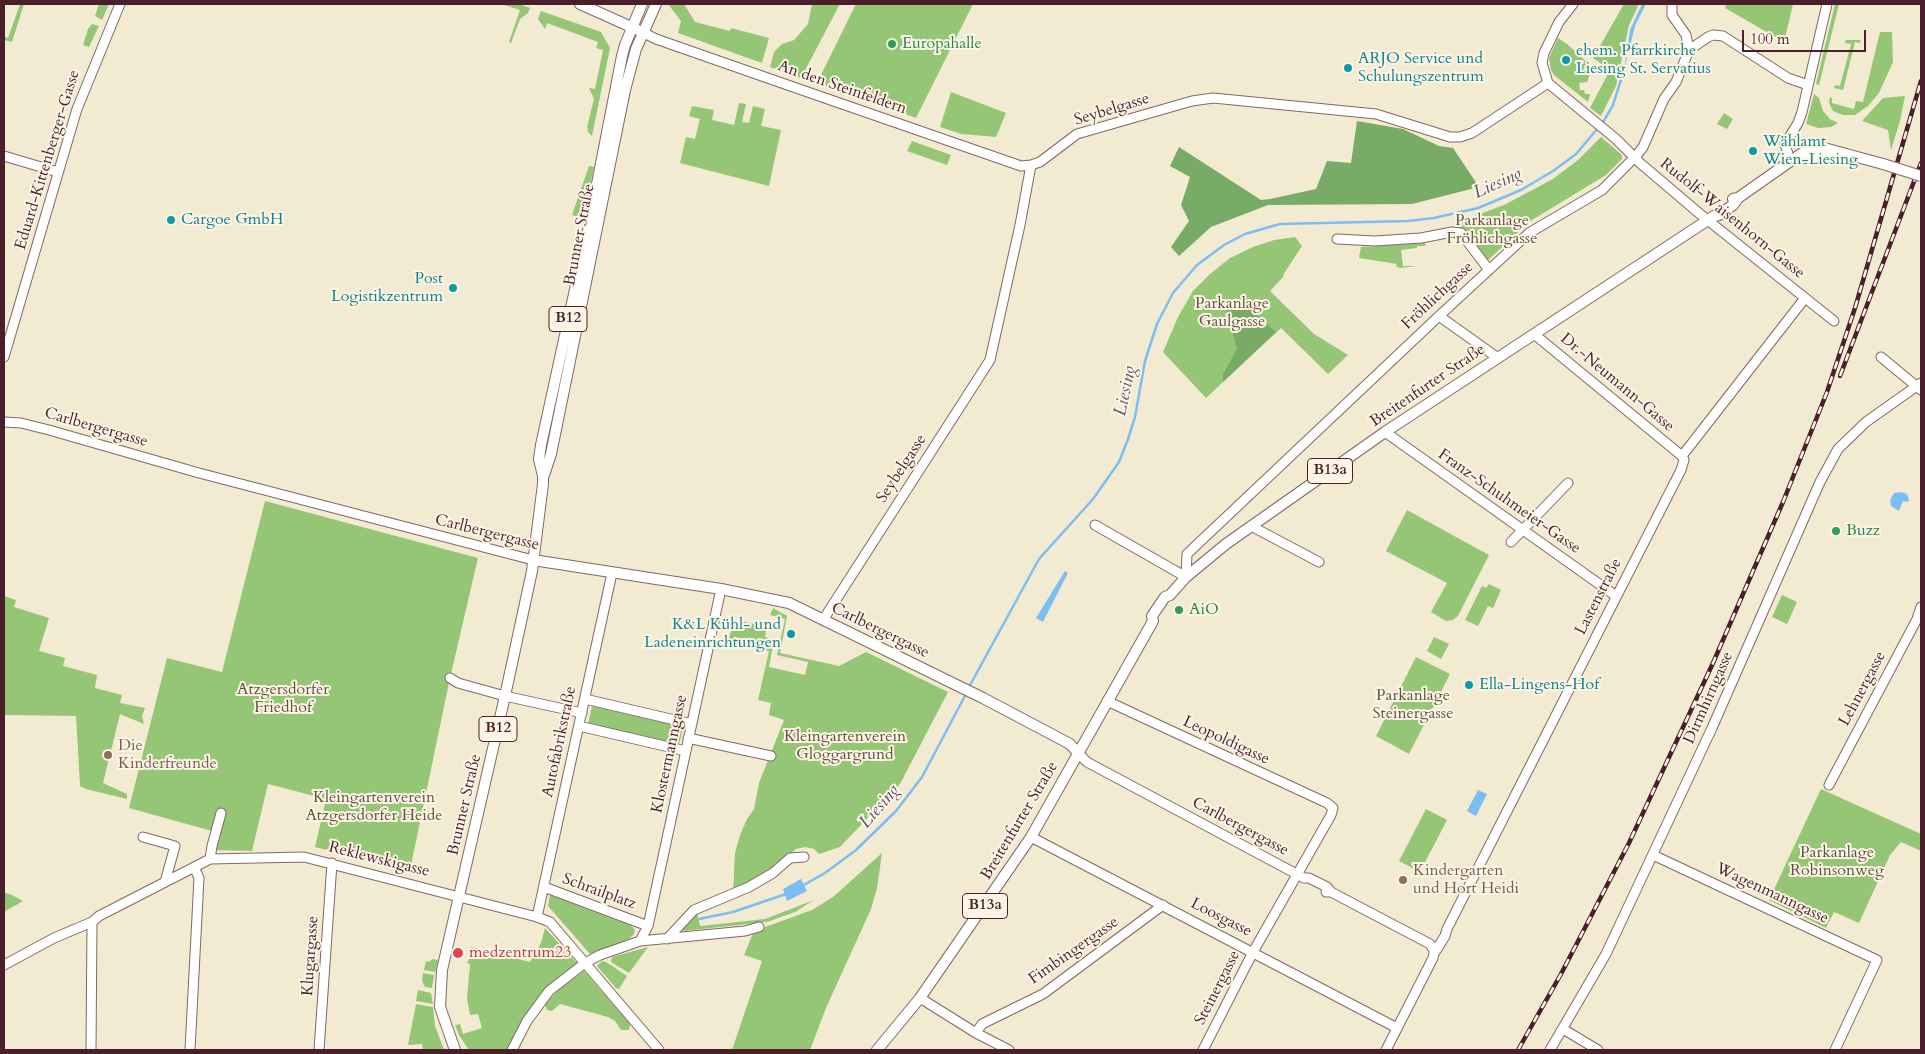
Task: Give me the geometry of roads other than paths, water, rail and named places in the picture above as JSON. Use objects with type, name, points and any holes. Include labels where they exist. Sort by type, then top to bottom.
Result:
[{"type":"main road","points":[[580,4],[644,33]]},
{"type":"main road","name":"Brunner Straße","points":[[455,1050],[440,1007],[442,970],[505,696],[533,560],[542,495],[543,476],[539,459],[541,445],[588,230],[621,62],[625,45],[642,4]]},
{"type":"main road","name":"Brunner Straße","points":[[543,476],[551,454],[625,90],[636,49],[656,4]]},
{"type":"main road","name":"Breitenfurter Straße","points":[[877,1050],[920,998],[1031,837],[1153,621],[1158,619],[1170,600],[1170,595],[1186,577],[1226,544],[1385,432],[1711,218],[1715,211],[1729,200],[1738,198],[1790,160],[1840,152],[1921,176]]},
{"type":"main road","name":"Carlbergergasse","points":[[533,560],[721,589],[789,604],[955,684],[1070,744],[1078,753]]},
{"type":"street","name":"Eduard-Kittenberger-Gasse","points":[[4,357],[76,109],[120,4]]},
{"type":"street","points":[[1548,83],[1542,64],[1544,53],[1559,22],[1573,4]]},
{"type":"street","points":[[1672,4],[1672,15],[1686,35],[1689,50],[1708,37],[1723,36],[1788,78],[1808,85]]},
{"type":"street","points":[[1790,160],[1785,144],[1800,118],[1827,4]]},
{"type":"street","name":"An den Steinfeldern","points":[[644,33],[656,39],[1021,166],[1031,165]]},
{"type":"street","name":"Fröhlichgasse","points":[[1186,577],[1187,554],[1488,270],[1529,233],[1602,190],[1634,157],[1643,147],[1664,99],[1676,82],[1689,50]]},
{"type":"street","name":"Rudolf-Waisenhorn-Gasse","points":[[1548,83],[1634,157],[1711,218],[1834,321]]},
{"type":"street","name":"Seybelgasse","points":[[823,620],[990,360],[1020,225],[1031,165],[1040,162],[1077,134],[1192,100],[1213,98],[1376,114],[1450,137],[1460,137],[1472,133],[1548,83]]},
{"type":"street","points":[[4,156],[58,172]]},
{"type":"street","points":[[1337,239],[1403,239],[1421,238],[1452,232],[1461,233],[1488,270]]},
{"type":"street","name":"Lastenstraße","points":[[1386,1050],[1435,952],[1435,946],[1447,929],[1681,470],[1684,460],[1682,456],[1805,298]]},
{"type":"street","points":[[1439,316],[1498,358]]},
{"type":"street","name":"Dr.-Neumann-Gasse","points":[[1534,334],[1682,456]]},
{"type":"street","points":[[1881,357],[1920,387]]},
{"type":"street","name":"Dirmhirngasse","points":[[1550,1050],[1606,954],[1712,728],[1820,482],[1838,450],[1866,422],[1920,387]]},
{"type":"street","name":"Carlbergergasse","points":[[4,422],[21,423],[49,430],[199,473],[533,560]]},
{"type":"street","name":"Franz-Schuhmeier-Gasse","points":[[1385,432],[1616,596]]},
{"type":"street","points":[[1511,542],[1568,483]]},
{"type":"street","points":[[1095,525],[1186,577]]},
{"type":"street","points":[[1251,526],[1319,562]]},
{"type":"street","name":"Autofabrikstraße","points":[[537,917],[612,573]]},
{"type":"street","name":"Klostermanngasse","points":[[648,926],[721,589]]},
{"type":"street","name":"Lehnergasse","points":[[1829,785],[1919,619],[1921,607]]},
{"type":"street","points":[[450,678],[458,683],[505,696],[582,713]]},
{"type":"street","points":[[585,699],[692,724]]},
{"type":"street","name":"Leopoldigasse","points":[[1107,701],[1327,803],[1333,808]]},
{"type":"street","points":[[580,726],[686,752]]},
{"type":"street","points":[[688,738],[771,756]]},
{"type":"street","name":"Carlbergergasse","points":[[1078,753],[1087,762],[1301,876],[1328,888],[1331,892],[1428,943],[1435,952]]},
{"type":"street","name":"Steinergasse","points":[[1203,1050],[1253,952],[1301,876],[1311,849],[1331,815],[1333,808]]},
{"type":"street","points":[[210,859],[221,813]]},
{"type":"street","points":[[143,837],[174,846],[165,882]]},
{"type":"street","name":"Loosgasse","points":[[1031,837],[1397,1028]]},
{"type":"street","name":"Wagenmanngasse","points":[[1653,854],[1877,960],[1835,1050]]},
{"type":"street","name":"Reklewskigasse","points":[[4,964],[54,938],[92,922],[99,916],[210,859],[304,857],[537,917]]},
{"type":"street","points":[[667,939],[694,910],[749,888],[773,873],[790,858],[804,857]]},
{"type":"street","name":"Klugargasse","points":[[319,1050],[332,863]]},
{"type":"street","points":[[190,1050],[198,878],[194,866]]},
{"type":"street","name":"Schrailplatz","points":[[544,887],[648,926],[640,941]]},
{"type":"street","name":"Fimbingergasse","points":[[976,1033],[982,1024],[1043,994],[1164,906]]},
{"type":"street","points":[[537,917],[550,922],[659,1050]]},
{"type":"street","points":[[91,1050],[92,922]]},
{"type":"street","points":[[512,1050],[527,1021],[549,991],[585,963],[600,955],[640,941],[746,931],[759,927]]},
{"type":"street","points":[[920,998],[976,1033],[1009,1050]]},
{"type":"street","points":[[1563,1029],[1598,1050]]},
{"type":"water","points":[[1642,4],[1646,4],[1635,26],[1624,70],[1630,30]]},
{"type":"water","points":[[1901,492],[1907,494],[1909,500],[1908,502],[1903,501],[1899,511],[1891,506],[1890,500],[1894,493]]},
{"type":"water","points":[[1065,571],[1068,573],[1043,622],[1036,618]]},
{"type":"water","points":[[1478,790],[1487,794],[1476,816],[1467,811]]},
{"type":"water","points":[[801,879],[807,891],[787,901],[783,889]]},
{"type":"waterway","name":"Liesing","points":[[1602,124],[1613,105],[1625,67]]},
{"type":"waterway","name":"Liesing","points":[[969,687],[1039,559],[1093,499],[1119,462],[1135,417],[1145,361],[1157,324],[1173,293],[1197,265],[1224,245],[1245,234],[1280,224],[1408,221],[1434,218],[1478,208],[1521,190],[1553,171],[1576,154],[1598,128]]},
{"type":"waterway","name":"Liesing","points":[[802,886],[825,873],[856,850],[896,811],[922,777],[967,692]]},
{"type":"waterway","name":"Liesing","points":[[699,919],[733,912],[786,894]]},
{"type":"railway","points":[[1518,1050],[1561,974],[1629,843],[1713,663],[1783,502],[1827,392],[1855,308],[1921,81]]},
{"type":"railway","points":[[1840,376],[1921,163]]},
{"type":"place","name":"Europahalle","points":[[892,44]]},
{"type":"place","name":"ehem. Pfarrkirche Liesing St. Servatius","points":[[1566,60]]},
{"type":"place","name":"ARJO Service und Schulungszentrum","points":[[1348,68]]},
{"type":"place","name":"Wählamt Wien-Liesing","points":[[1753,151]]},
{"type":"place","name":"Cargoe GmbH","points":[[171,220]]},
{"type":"place","name":"Post Logistikzentrum","points":[[453,288]]},
{"type":"place","name":"Buzz","points":[[1836,531]]},
{"type":"place","name":"AiO","points":[[1179,610]]},
{"type":"place","name":"K&L Kühl- und Ladeneinrichtungen","points":[[791,634]]},
{"type":"place","name":"Ella-Lingens-Hof","points":[[1469,685]]},
{"type":"place","name":"Die Kinderfreunde","points":[[108,755]]},
{"type":"place","name":"Kindergarten und Hort Heidi","points":[[1403,880]]},
{"type":"place","name":"medzentrum23","points":[[458,953]]},
{"type":"park label","name":"Parkanlage Fröhlichgasse","points":[[1492,230]]},
{"type":"park label","name":"Parkanlage Gaulgasse","points":[[1232,313]]},
{"type":"park label","name":"Atzgersdorfer Friedhof","points":[[283,699]]},
{"type":"park label","name":"Parkanlage Steinergasse","points":[[1413,705]]},
{"type":"park label","name":"Kleingartenverein Gloggargrund","points":[[845,746]]},
{"type":"park label","name":"Kleingartenverein Atzgersdorfer Heide","points":[[374,807]]},
{"type":"park label","name":"Parkanlage Robinsonweg","points":[[1837,862]]}]
